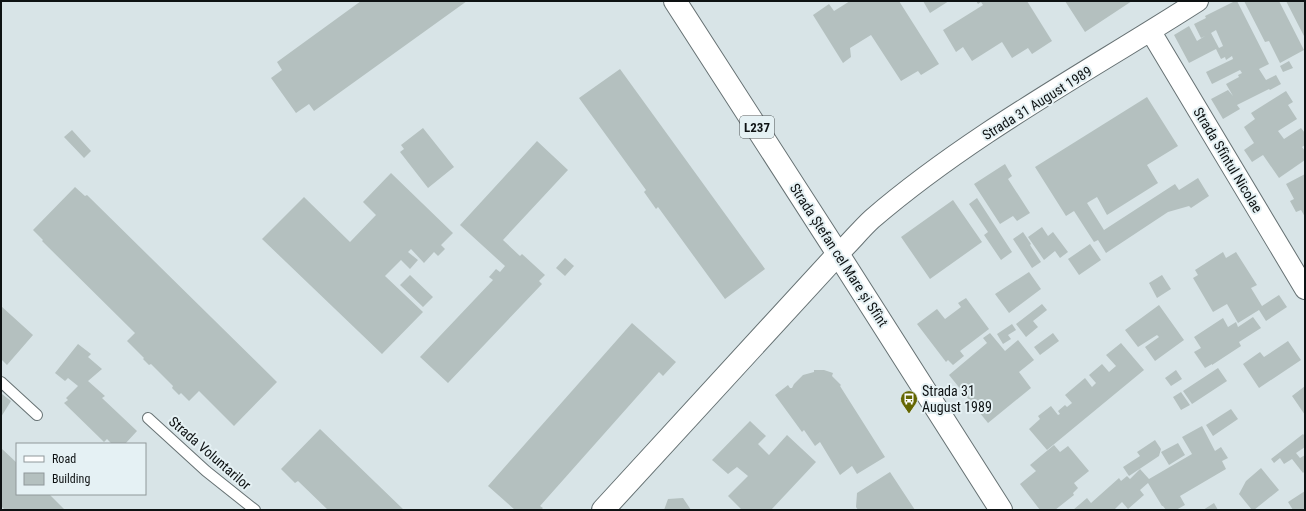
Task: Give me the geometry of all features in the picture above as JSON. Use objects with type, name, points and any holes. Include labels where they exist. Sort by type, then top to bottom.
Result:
[{"type":"main road","name":"Strada Ștefan cel Mare și Sfînt","points":[[675,1],[1001,510]]},
{"type":"main road","name":"Strada 31 August 1989","points":[[603,510],[838,254]]},
{"type":"street","name":"Strada 31 August 1989","points":[[838,254],[871,220],[935,170],[1023,110],[1151,32],[1198,1]]},
{"type":"street","name":"Strada Sfîntul Nicolae","points":[[1151,32],[1305,289]]},
{"type":"lane","points":[[1,382],[37,415]]},
{"type":"lane","name":"Strada Voluntarilor","points":[[148,418],[206,471],[255,510]]},
{"type":"building","points":[[361,1],[467,1],[314,111],[309,104],[296,113],[271,78],[282,70],[277,62]]},
{"type":"building","points":[[850,1],[899,1],[939,64],[921,75],[918,71],[901,81],[871,35],[850,48],[851,57],[843,63],[813,15],[829,4],[834,11]]},
{"type":"building","points":[[923,1],[949,1],[930,13]]},
{"type":"building","points":[[976,1],[1027,1],[1052,41],[1032,54],[1028,48],[1012,58],[1002,42],[972,61],[963,47],[956,52],[943,30],[983,5],[981,2],[978,4]]},
{"type":"building","points":[[1065,1],[1132,1],[1085,32]]},
{"type":"building","points":[[1237,1],[1269,64],[1259,69],[1266,80],[1276,75],[1281,84],[1237,105],[1240,109],[1223,119],[1211,99],[1228,90],[1233,96],[1226,84],[1239,77],[1238,75],[1242,73],[1240,70],[1212,84],[1206,72],[1233,59],[1232,56],[1226,60],[1225,57],[1221,59],[1216,49],[1189,63],[1174,35],[1189,26],[1197,41],[1205,36],[1201,38],[1194,24],[1206,18],[1205,16]],"holes":[[[1216,30],[1223,46],[1219,48],[1211,33]]]},
{"type":"building","points":[[1244,1],[1279,1],[1304,50],[1280,63],[1269,41],[1265,42]]},
{"type":"building","points":[[1286,1],[1305,1],[1305,38]]},
{"type":"building","points":[[1289,61],[1293,68],[1283,72],[1280,66]]},
{"type":"building","points":[[620,69],[765,269],[725,299],[658,207],[656,209],[644,192],[646,190],[579,98]]},
{"type":"building","points":[[1286,91],[1293,102],[1288,105],[1297,119],[1278,131],[1284,139],[1301,128],[1305,133],[1305,145],[1302,147],[1305,151],[1305,160],[1279,178],[1263,155],[1252,162],[1244,150],[1254,143],[1244,127],[1255,119],[1251,113]]},
{"type":"building","points":[[1147,97],[1178,146],[1147,165],[1158,183],[1107,215],[1097,197],[1087,203],[1104,230],[1175,184],[1179,190],[1198,178],[1209,196],[1191,208],[1189,206],[1168,212],[1106,253],[1098,240],[1094,242],[1074,211],[1066,216],[1035,167]]},
{"type":"building","points":[[423,128],[454,167],[428,188],[400,152],[404,149],[401,145]]},
{"type":"building","points":[[72,130],[91,151],[84,158],[64,137]]},
{"type":"building","points":[[537,141],[568,170],[503,240],[520,256],[522,254],[545,275],[539,281],[542,284],[448,383],[420,357],[493,280],[489,277],[496,269],[500,272],[505,266],[460,225]]},
{"type":"building","points":[[1005,164],[1012,176],[1008,179],[1030,213],[1017,221],[1013,216],[1000,224],[974,184]]},
{"type":"building","points":[[391,173],[453,233],[441,245],[445,249],[438,256],[434,252],[424,263],[411,249],[408,252],[418,260],[410,269],[401,260],[385,276],[423,312],[382,354],[262,239],[304,197],[350,242],[376,215],[363,202]]},
{"type":"building","points":[[1305,174],[1305,217],[1301,210],[1296,212],[1290,201],[1294,199],[1286,184]]},
{"type":"building","points":[[75,187],[85,196],[87,195],[277,382],[234,426],[199,391],[189,401],[181,393],[179,395],[172,388],[173,386],[151,364],[149,365],[127,341],[135,333],[42,241],[43,240],[33,230]]},
{"type":"building","points":[[977,198],[1012,252],[1001,260],[984,235],[988,232],[969,204]]},
{"type":"building","points":[[953,200],[982,242],[930,279],[901,237]]},
{"type":"building","points":[[1042,227],[1048,236],[1053,232],[1068,252],[1060,258],[1055,251],[1044,260],[1028,237]]},
{"type":"building","points":[[1023,232],[1041,262],[1032,268],[1013,239]]},
{"type":"building","points":[[1090,244],[1101,260],[1079,275],[1068,259]]},
{"type":"building","points":[[1223,252],[1226,258],[1236,252],[1257,285],[1251,288],[1262,306],[1279,295],[1287,307],[1266,321],[1259,310],[1238,323],[1227,304],[1213,312],[1193,278],[1198,275],[1195,270]]},
{"type":"building","points":[[565,258],[574,266],[565,276],[556,268]]},
{"type":"building","points":[[1029,272],[1041,289],[1009,313],[995,294]]},
{"type":"building","points":[[410,275],[433,297],[423,307],[400,285]]},
{"type":"building","points":[[1162,275],[1171,289],[1157,298],[1149,283]]},
{"type":"building","points":[[966,298],[989,329],[960,351],[964,356],[953,365],[948,360],[946,362],[917,324],[937,309],[945,319],[961,307],[958,303]]},
{"type":"building","points":[[1042,304],[1047,310],[1033,321],[1038,327],[1026,337],[1016,324]]},
{"type":"building","points":[[1159,305],[1184,340],[1155,361],[1145,347],[1159,337],[1157,335],[1138,347],[1125,330]]},
{"type":"building","points":[[1,306],[33,335],[7,365],[1,359]]},
{"type":"building","points":[[1253,317],[1261,328],[1239,342],[1241,346],[1205,368],[1194,352],[1201,348],[1194,337],[1223,318],[1228,327],[1236,322],[1238,327]]},
{"type":"building","points":[[632,323],[676,362],[663,376],[659,372],[540,506],[543,508],[541,510],[515,510],[488,486]]},
{"type":"building","points":[[1012,324],[1016,330],[1008,335],[1011,339],[1003,344],[997,334]]},
{"type":"building","points":[[990,333],[1005,351],[1018,340],[1034,360],[1019,372],[1031,388],[988,423],[949,375],[987,343],[983,338]]},
{"type":"building","points":[[1053,333],[1059,341],[1040,355],[1034,347]]},
{"type":"building","points":[[1288,341],[1301,360],[1259,388],[1243,364],[1260,352],[1264,357]]},
{"type":"building","points":[[1121,343],[1144,370],[1047,450],[1029,429],[1040,419],[1038,416],[1051,406],[1058,415],[1060,414],[1058,411],[1065,405],[1067,407],[1072,403],[1065,395],[1085,378],[1092,387],[1096,383],[1089,375],[1102,364],[1109,372],[1116,366],[1106,355]]},
{"type":"building","points":[[78,344],[91,354],[88,357],[102,369],[88,381],[105,396],[102,398],[137,431],[126,443],[111,443],[107,439],[104,442],[64,403],[68,400],[66,398],[78,386],[68,378],[65,381],[55,373]]},
{"type":"building","points":[[1218,368],[1227,381],[1192,404],[1183,391]]},
{"type":"building","points":[[814,370],[824,370],[833,373],[832,376],[841,385],[840,386],[885,457],[857,474],[852,466],[840,475],[820,442],[815,446],[804,430],[802,432],[775,395],[788,385],[792,388],[803,375],[814,372]]},
{"type":"building","points":[[1176,370],[1182,379],[1171,386],[1165,378]]},
{"type":"building","points":[[1305,386],[1305,415],[1292,396]]},
{"type":"building","points":[[1181,392],[1190,405],[1181,410],[1173,397]]},
{"type":"building","points":[[2,394],[11,401],[1,417],[1,396]]},
{"type":"building","points":[[1231,409],[1238,419],[1213,436],[1206,425]]},
{"type":"building","points":[[750,421],[766,436],[758,444],[769,455],[787,435],[816,462],[771,510],[742,510],[728,496],[748,476],[737,467],[728,474],[712,460]]},
{"type":"building","points":[[1202,426],[1215,451],[1221,447],[1228,458],[1222,461],[1226,469],[1180,496],[1185,505],[1176,510],[1166,510],[1148,483],[1140,490],[1144,495],[1128,509],[1122,502],[1114,510],[1073,510],[1087,498],[1091,503],[1119,478],[1121,481],[1127,476],[1130,479],[1140,469],[1149,479],[1192,454],[1182,437]]},
{"type":"building","points":[[320,429],[404,510],[328,510],[298,481],[295,483],[281,469]]},
{"type":"building","points":[[1305,434],[1305,447],[1296,453],[1300,458],[1305,455],[1305,471],[1303,473],[1292,459],[1284,464],[1280,458],[1274,463],[1271,459]]},
{"type":"building","points":[[1155,440],[1161,449],[1159,456],[1129,476],[1123,467],[1140,456],[1137,452]]},
{"type":"building","points":[[1178,443],[1185,455],[1169,465],[1161,452]]},
{"type":"building","points":[[1054,445],[1060,452],[1068,446],[1089,471],[1074,483],[1078,488],[1073,493],[1074,495],[1055,510],[1040,510],[1020,484],[1036,471],[1030,465]]},
{"type":"building","points":[[1,448],[16,462],[16,495],[50,495],[65,510],[5,510],[1,506]]},
{"type":"building","points":[[1261,468],[1279,490],[1252,510],[1239,494],[1246,481]]},
{"type":"building","points":[[890,472],[915,510],[858,510],[856,507],[857,493]]},
{"type":"building","points":[[1305,491],[1305,510],[1293,510],[1288,502]]},
{"type":"building","points":[[683,498],[691,510],[664,510],[668,499]]},
{"type":"building","points":[[1214,503],[1218,510],[1203,510]]},
{"type":"place","name":"Strada 31 August 1989","points":[[909,414]]}]
